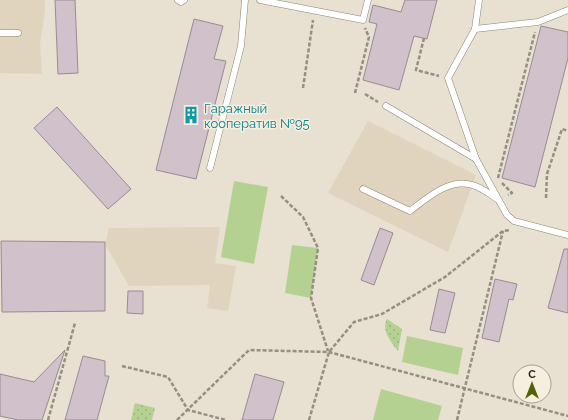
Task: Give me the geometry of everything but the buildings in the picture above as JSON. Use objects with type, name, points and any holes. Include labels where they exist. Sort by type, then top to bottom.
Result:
[{"type":"lane","points":[[178,0],[181,2],[184,0]]},
{"type":"lane","points":[[210,168],[241,46],[245,0]]},
{"type":"lane","points":[[260,0],[362,20],[368,0]]},
{"type":"lane","points":[[478,0],[475,29],[448,78],[476,159],[507,215],[514,221],[568,235]]},
{"type":"lane","points":[[475,29],[538,22],[568,10]]},
{"type":"lane","points":[[0,33],[18,33]]},
{"type":"lane","points":[[386,106],[476,159]]},
{"type":"lane","points":[[363,189],[410,211],[434,194],[456,184],[473,185],[498,199]]},
{"type":"path","points":[[303,88],[314,10]]},
{"type":"path","points":[[512,193],[498,179],[538,22]]},
{"type":"path","points":[[356,94],[369,37],[366,30]]},
{"type":"path","points":[[424,38],[416,70],[448,78]]},
{"type":"path","points":[[365,94],[386,106]]},
{"type":"path","points":[[546,198],[547,174],[562,129],[568,131]]},
{"type":"path","points":[[281,196],[303,217],[318,248],[311,298],[329,352]]},
{"type":"path","points":[[309,420],[329,352],[354,322],[382,314],[445,276],[503,231],[511,230]]},
{"type":"path","points":[[458,420],[503,231]]},
{"type":"path","points":[[48,420],[75,323]]},
{"type":"path","points":[[177,420],[249,350],[329,352],[568,416]]},
{"type":"path","points":[[122,366],[168,377],[188,410],[226,420]]},
{"type":"shaded area","points":[[0,0],[45,0],[45,11],[40,44],[42,74],[0,73]]},
{"type":"shaded area","points":[[368,121],[476,175],[448,252],[328,193]]},
{"type":"shaded area","points":[[220,227],[215,263],[236,266],[228,311],[207,308],[210,285],[129,286],[105,244],[109,228]]},
{"type":"green space","points":[[234,181],[268,187],[254,264],[221,257]]},
{"type":"green space","points":[[292,245],[318,248],[311,298],[285,293]]},
{"type":"green space","points":[[387,319],[402,329],[398,351],[386,332],[385,323]]},
{"type":"green space","points":[[407,336],[463,348],[458,375],[402,362]]},
{"type":"green space","points":[[381,389],[442,406],[438,420],[373,420]]},
{"type":"green space","points":[[135,403],[155,408],[152,420],[131,420]]},
{"type":"place","name":"Гаражный кооператив №95","points":[[191,115]]}]
